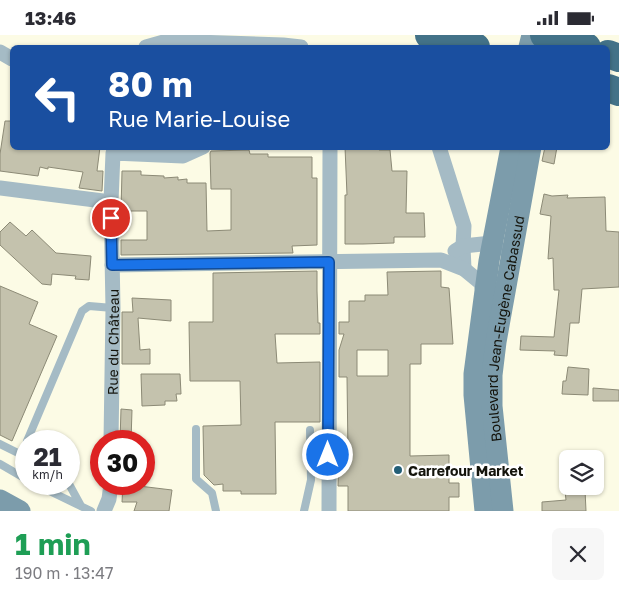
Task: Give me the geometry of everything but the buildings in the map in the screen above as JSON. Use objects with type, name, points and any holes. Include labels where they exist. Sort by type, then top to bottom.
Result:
[{"type":"highway","points":[[429,35],[468,45]]},
{"type":"highway","points":[[544,35],[580,45]]},
{"type":"street","points":[[153,45],[167,41],[283,45]]},
{"type":"street","points":[[113,150],[183,156],[196,150]]},
{"type":"street","name":"Rue du Château","points":[[111,430],[113,308],[111,202],[113,150]]},
{"type":"street","points":[[328,511],[330,150]]},
{"type":"street","points":[[440,150],[464,226],[464,269]]},
{"type":"street","name":"Boulevard Jean-Eugène Cabassud","points":[[485,511],[487,445],[492,407],[492,375],[496,342],[492,243],[510,150]]},
{"type":"street","name":"Boulevard Jean-Eugène Cabassud","points":[[494,297],[530,150]]},
{"type":"street","points":[[0,187],[111,202]]},
{"type":"street","points":[[441,260],[463,246],[492,243]]},
{"type":"street","points":[[112,265],[441,260],[464,269],[494,297]]},
{"type":"street","name":"Boulevard Jean-Eugène Cabassud","points":[[487,445],[502,511]]},
{"type":"street","points":[[104,511],[110,495]]},
{"type":"street","points":[[0,500],[20,511]]},
{"type":"lane","points":[[31,430],[82,311],[89,306],[113,308]]},
{"type":"lane","points":[[196,429],[196,479],[212,493],[216,511]]},
{"type":"lane","points":[[304,511],[310,480],[310,430]]},
{"type":"lane","points":[[0,445],[15,451]]},
{"type":"lane","points":[[0,464],[15,473]]},
{"type":"lane","points":[[58,495],[91,511]]},
{"type":"lane","points":[[75,495],[81,506]]},
{"type":"place","name":"Carrefour Market","points":[[398,470]]},
{"type":"route","points":[[111,218],[112,265],[329,262],[328,455]]}]
